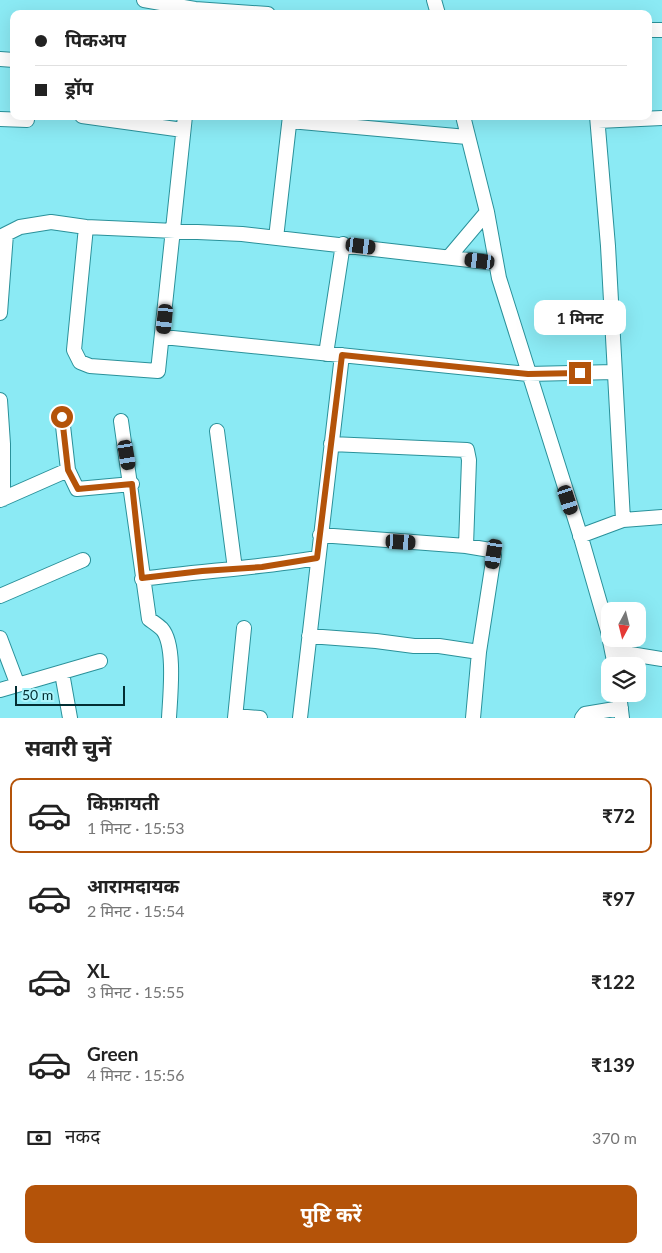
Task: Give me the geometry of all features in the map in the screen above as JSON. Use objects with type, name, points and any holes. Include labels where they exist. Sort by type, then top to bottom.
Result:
[{"type":"street","points":[[144,0],[190,10]]},
{"type":"street","points":[[111,120],[183,130]]},
{"type":"street","points":[[86,227],[74,350],[80,362],[90,366],[158,371],[184,120]]},
{"type":"street","points":[[276,238],[290,120]]},
{"type":"street","points":[[300,120],[467,137]]},
{"type":"street","points":[[464,120],[487,212],[496,263],[528,374],[580,536],[613,657]]},
{"type":"street","points":[[598,120],[608,246],[622,520]]},
{"type":"street","points":[[449,257],[487,212]]},
{"type":"street","points":[[0,313],[3,235],[20,227],[51,222],[86,227],[173,231],[343,244],[496,263]]},
{"type":"street","points":[[326,354],[343,244]]},
{"type":"street","points":[[163,337],[528,374],[614,372]]},
{"type":"street","points":[[300,718],[317,558],[342,355]]},
{"type":"street","points":[[0,400],[3,444],[2,500],[68,470]]},
{"type":"street","points":[[62,417],[68,470],[78,489],[132,484]]},
{"type":"street","points":[[121,421],[132,484],[142,578],[149,619],[162,629],[168,643],[170,658],[169,718]]},
{"type":"street","points":[[216,431],[235,569]]},
{"type":"street","points":[[331,444],[467,450],[469,460],[466,546]]},
{"type":"street","points":[[580,536],[622,520],[662,517]]},
{"type":"street","points":[[320,535],[466,546],[490,550],[494,554],[479,652],[473,718]]},
{"type":"street","points":[[142,578],[262,567],[317,558]]},
{"type":"street","points":[[0,596],[83,560]]},
{"type":"street","points":[[244,628],[235,717],[260,718]]},
{"type":"street","points":[[309,636],[414,646],[439,646],[479,652]]},
{"type":"street","points":[[0,638],[17,683]]},
{"type":"street","points":[[612,651],[662,659]]},
{"type":"street","points":[[0,690],[17,683],[62,673],[100,661]]},
{"type":"street","points":[[62,673],[70,718]]},
{"type":"street","points":[[582,718],[586,714],[621,713]]},
{"type":"route","points":[[62,417],[68,470],[78,489],[132,484],[142,578],[262,567],[317,558],[342,355],[528,374],[580,373]]}]
